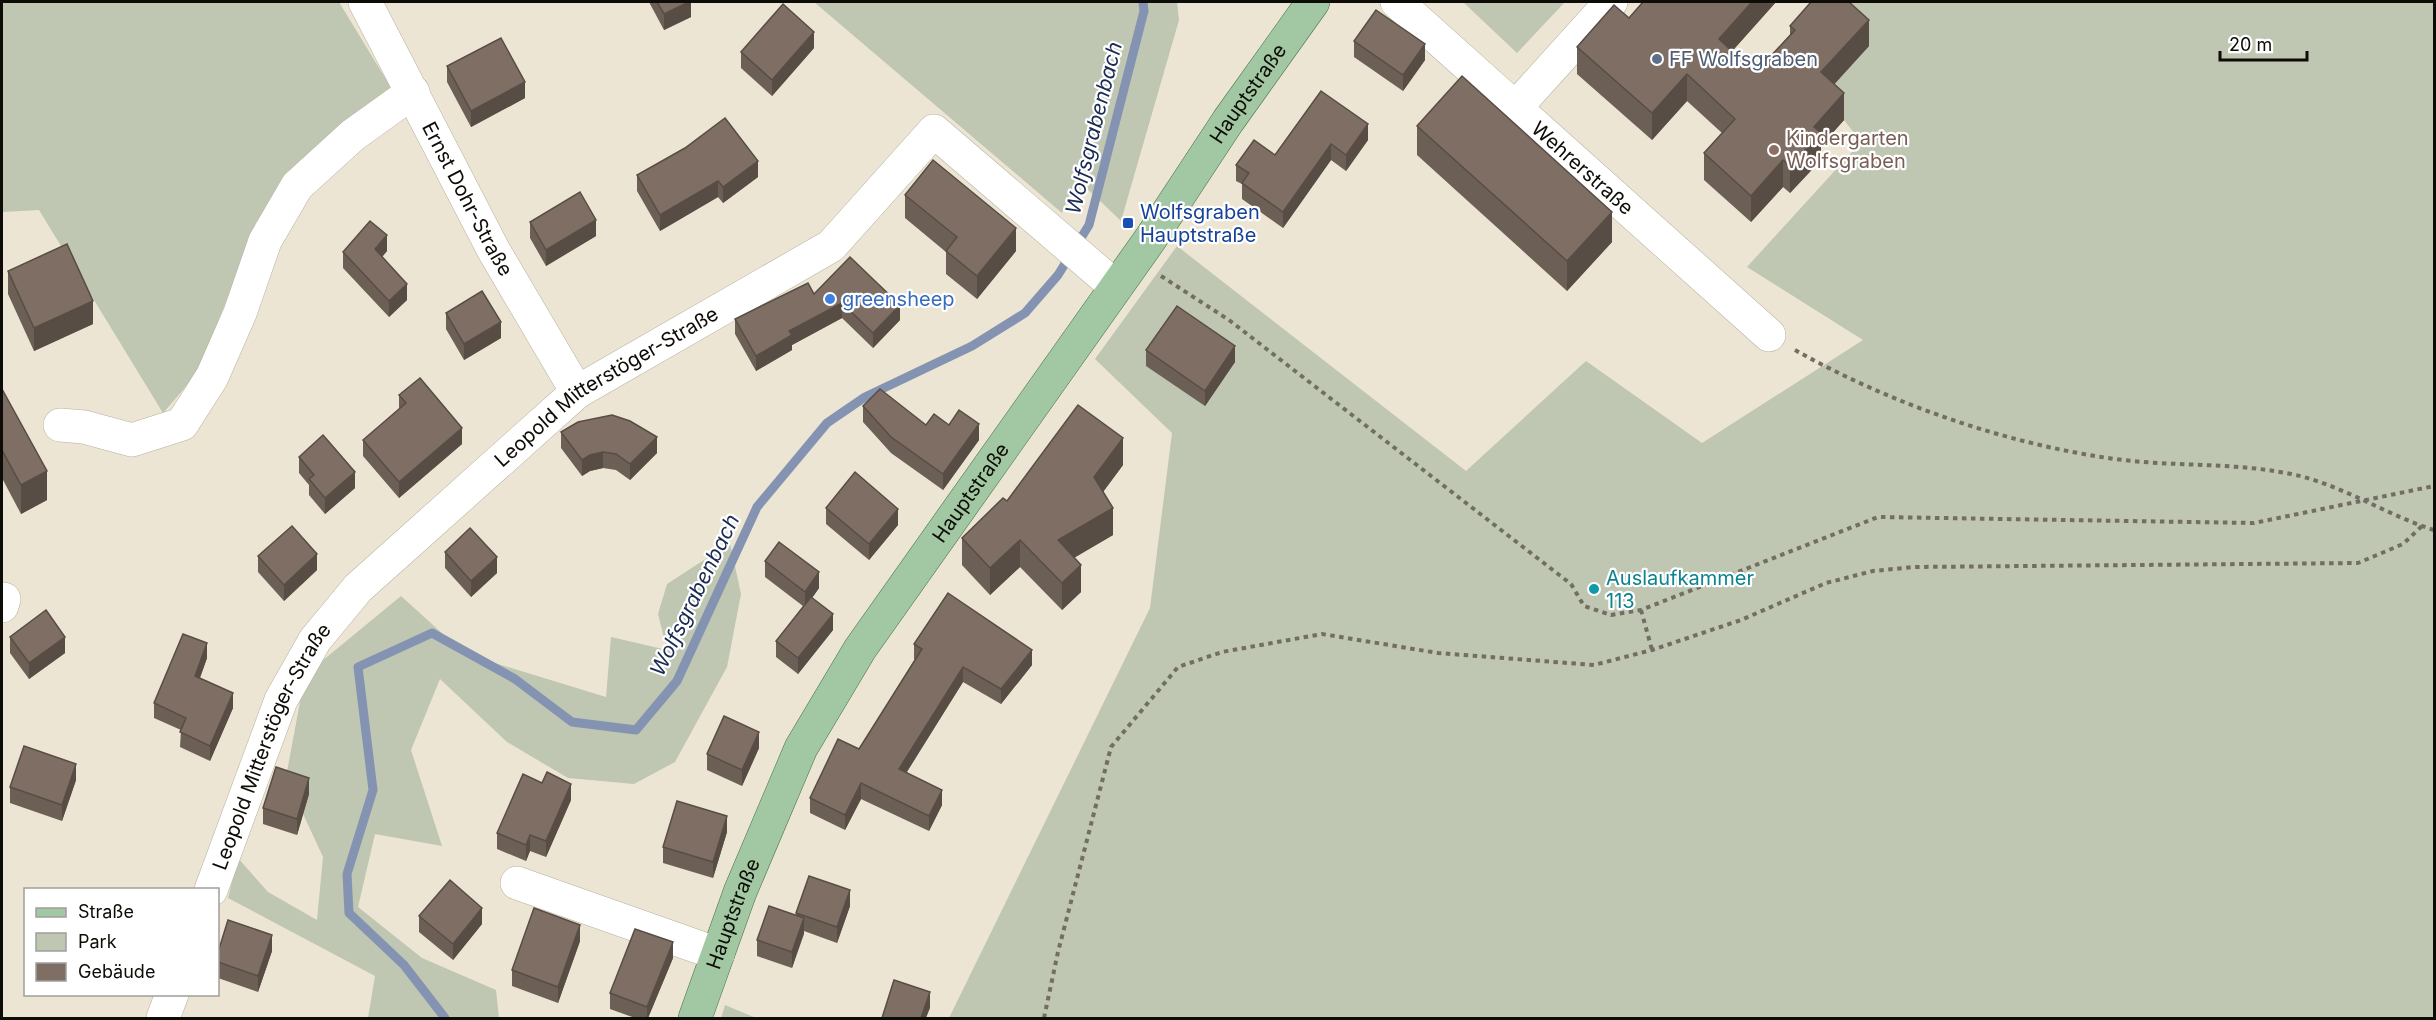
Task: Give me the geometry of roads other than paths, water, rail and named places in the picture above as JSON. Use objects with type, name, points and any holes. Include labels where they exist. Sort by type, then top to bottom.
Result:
[{"type":"main road","name":"Hauptstraße","points":[[695,1018],[740,892],[801,748],[842,679],[867,640],[1136,259],[1228,121],[1313,2]]},
{"type":"street","name":"Ernst Dohr-Straße","points":[[365,2],[494,251],[577,392]]},
{"type":"street","name":"Wehrerstraße","points":[[1397,2],[1517,106],[1769,335]]},
{"type":"street","points":[[1517,106],[1611,2]]},
{"type":"street","points":[[60,425],[84,427],[132,440],[182,424],[212,377],[240,313],[265,241],[297,186],[353,135],[413,92]]},
{"type":"street","name":"Leopold Mitterstöger-Straße","points":[[211,888],[281,700],[315,640],[358,588],[577,392],[831,246],[934,131],[1116,287]]},
{"type":"street","points":[[517,883],[718,954]]},
{"type":"street","points":[[163,1018],[171,996]]},
{"type":"waterway","name":"Wolfsgrabenbach","points":[[445,1018],[404,965],[349,913],[347,874],[373,790],[358,667],[432,633],[515,679],[572,722],[636,730],[677,681],[757,507],[827,423],[865,397],[972,346],[1025,313],[1058,275],[1089,225],[1144,11],[1143,2]]},
{"type":"place","name":"FF Wolfsgraben","points":[[1657,59]]},
{"type":"place","name":"Kindergarten Wolfsgraben","points":[[1774,150]]},
{"type":"place","name":"Wolfsgraben Hauptstraße","points":[[1128,223]]},
{"type":"place","name":"greensheep","points":[[830,299]]},
{"type":"place","name":"Auslaufkammer 113","points":[[1594,589]]}]
